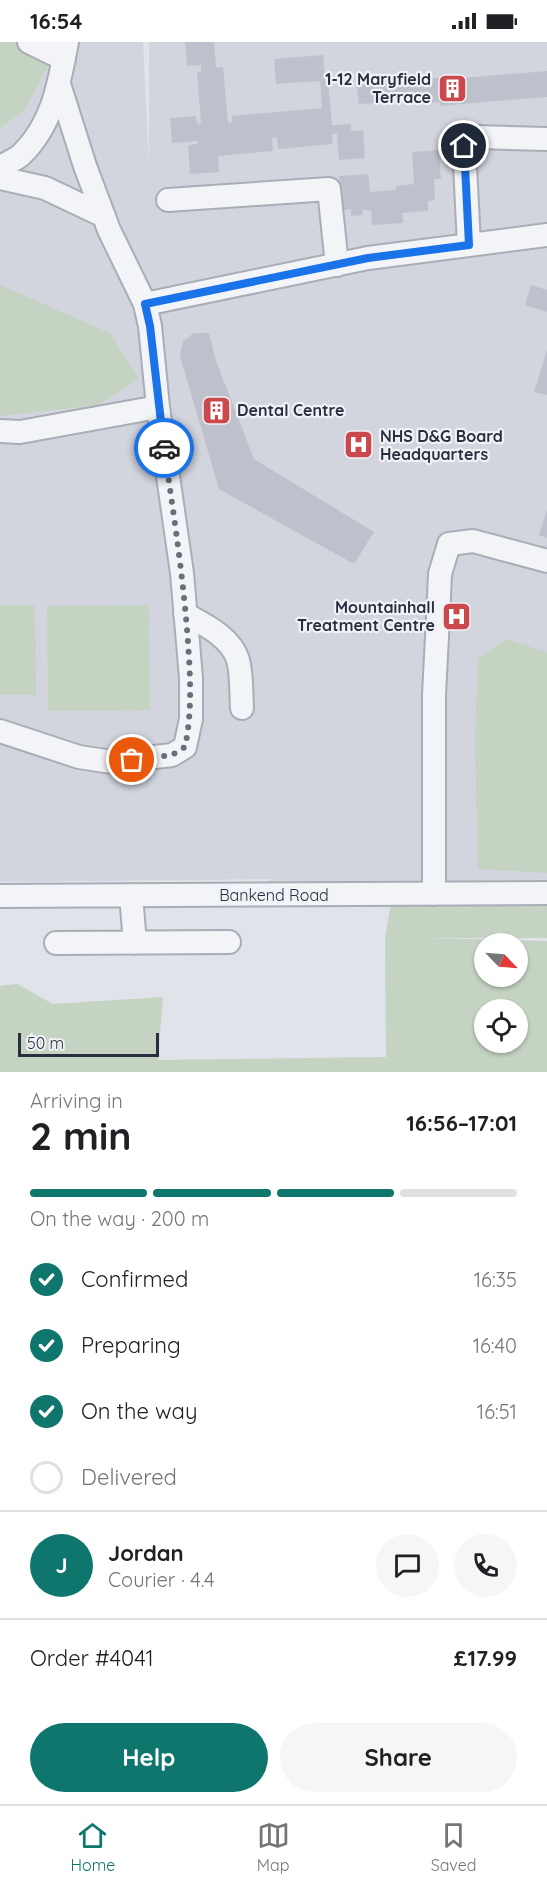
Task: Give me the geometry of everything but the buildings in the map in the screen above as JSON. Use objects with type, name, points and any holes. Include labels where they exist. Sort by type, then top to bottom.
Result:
[{"type":"street","points":[[0,166],[20,156],[45,124],[58,84],[65,50],[29,42]]},
{"type":"street","points":[[0,731],[79,757],[111,762],[172,755],[185,747],[190,719],[191,678],[182,573],[158,406],[150,326],[145,304],[104,216],[58,84]]},
{"type":"street","points":[[469,245],[464,146],[477,136],[547,139]]},
{"type":"street","points":[[0,178],[45,188],[104,216]]},
{"type":"street","points":[[168,200],[328,189],[337,265]]},
{"type":"street","points":[[145,304],[368,258],[547,235]]},
{"type":"street","points":[[0,431],[20,432],[158,406]]},
{"type":"street","points":[[434,894],[434,695],[440,574],[448,544],[473,541],[547,561]]},
{"type":"street","points":[[186,614],[214,630],[230,646],[238,660],[242,708]]},
{"type":"street","name":"Bankend Road","points":[[0,896],[547,893]]},
{"type":"street","points":[[131,895],[135,942]]},
{"type":"street","points":[[56,943],[229,942]]},
{"type":"shaded area","name":"NHS D&G Board Headquarters","points":[[0,42],[143,42],[149,167],[149,42],[547,42],[547,885],[270,885],[270,879],[0,882]]},
{"type":"green space","points":[[0,42],[61,42],[24,111],[0,128]]},
{"type":"green space","points":[[0,285],[110,333],[139,379],[98,405],[0,416]]},
{"type":"green space","points":[[0,605],[35,605],[36,695],[0,695]]},
{"type":"green space","points":[[149,605],[150,710],[48,711],[47,606]]},
{"type":"green space","points":[[506,639],[547,652],[547,873],[478,869],[475,736],[478,658]]},
{"type":"green space","points":[[391,903],[547,904],[547,938],[528,938],[528,933],[474,933],[474,938],[425,938],[474,939],[474,987],[528,987],[528,941],[547,941],[547,1072],[0,1072],[0,986],[17,984],[53,1004],[163,997],[158,1060],[386,1057],[385,938]]},
{"type":"way so far","points":[[132,760],[172,755],[185,747],[190,719],[191,678],[182,573],[164,448]]},
{"type":"place","name":"1-12 Maryfield Terrace","points":[[452,88]]},
{"type":"place","name":"Dental Centre","points":[[216,410]]},
{"type":"place","name":"NHS D&G Board Headquarters","points":[[359,445]]},
{"type":"place","name":"Mountainhall Treatment Centre","points":[[456,616]]},
{"type":"route","points":[[164,448],[150,326],[145,304],[368,258],[469,245],[464,146]]}]
